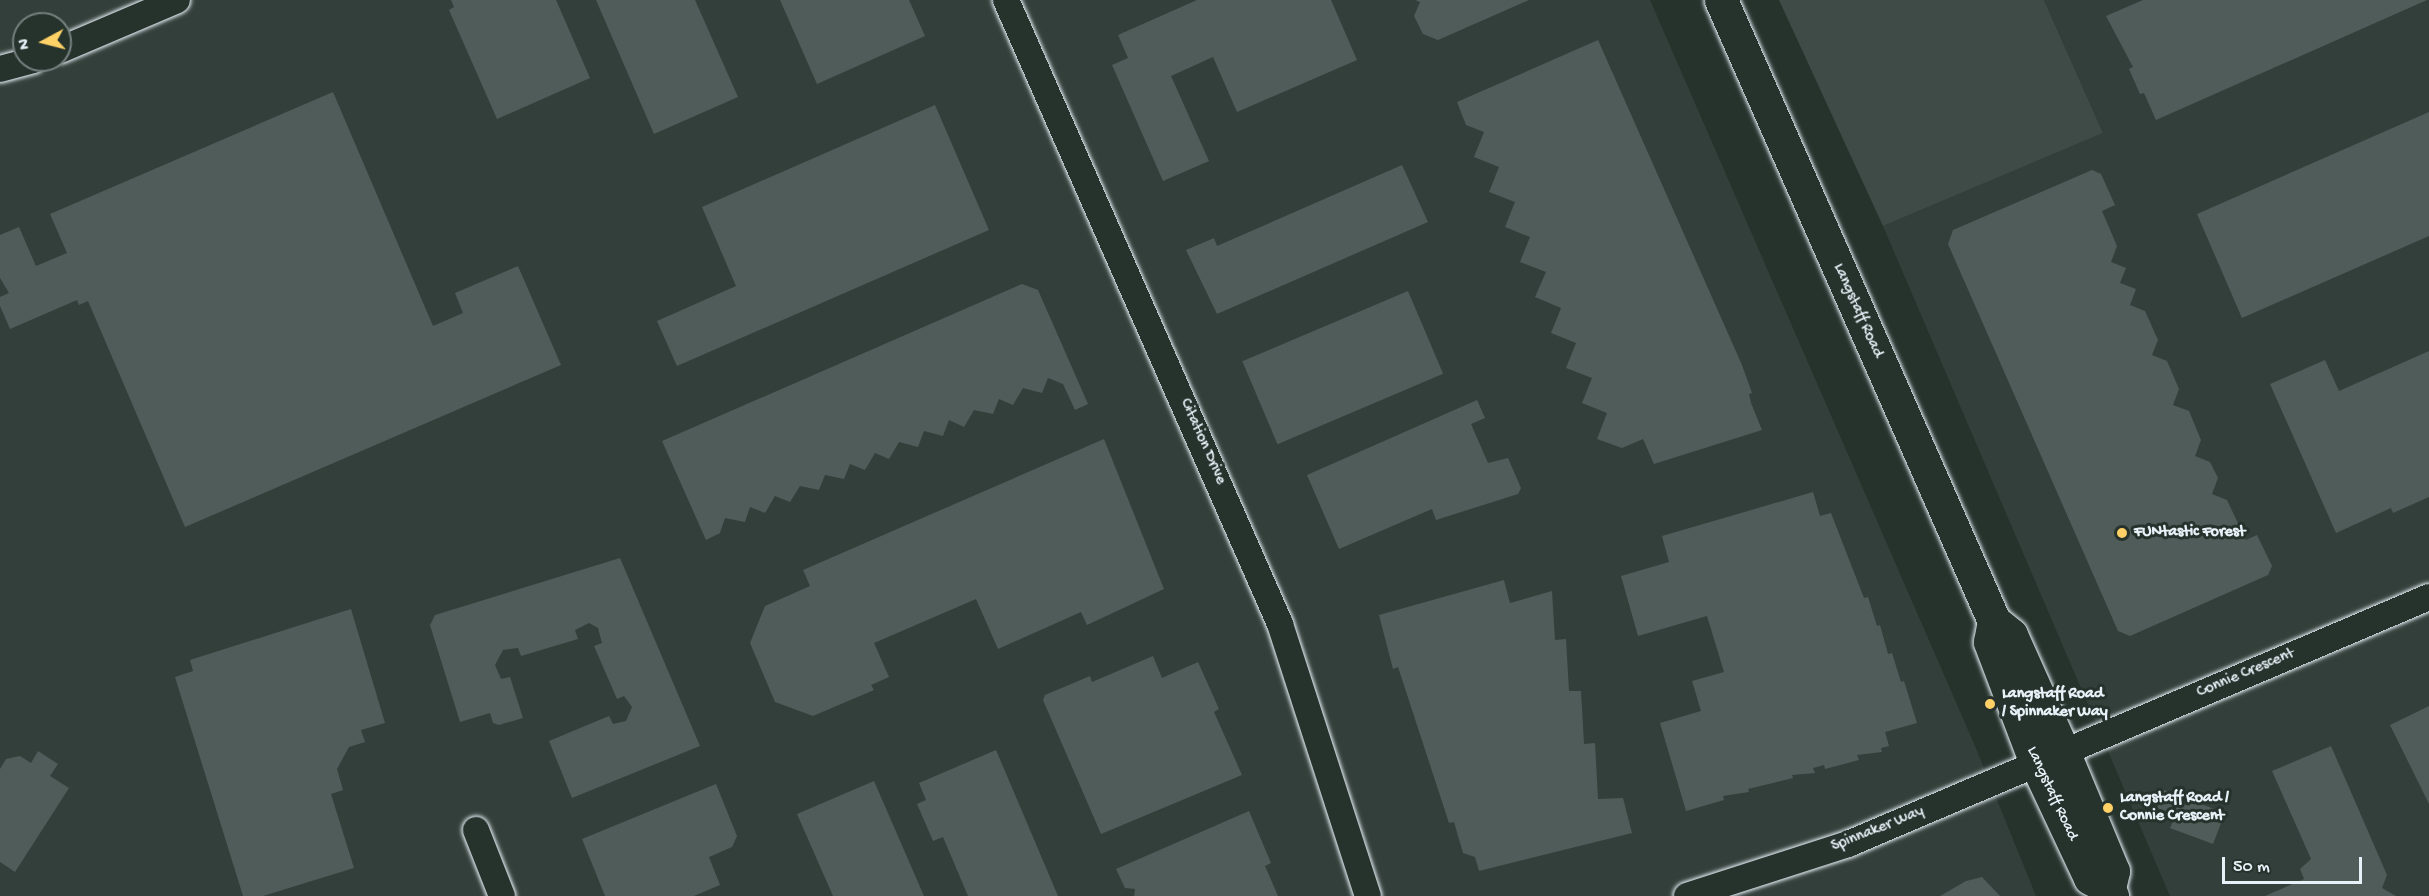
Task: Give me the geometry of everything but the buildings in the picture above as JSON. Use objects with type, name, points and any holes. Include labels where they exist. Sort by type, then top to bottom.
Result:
[{"type":"main road","name":"Langstaff Road","points":[[1721,0],[1994,621],[2011,635],[2050,757],[2113,871],[2111,892]]},
{"type":"street","points":[[72,45],[177,0]]},
{"type":"street","name":"Citation Drive","points":[[1006,0],[1281,624],[1368,896]]},
{"type":"street","name":"Connie Crescent","points":[[2050,757],[2429,597]]},
{"type":"street","name":"Spinnaker Way","points":[[1687,896],[1848,844],[2050,757]]},
{"type":"street","points":[[476,830],[502,896]]},
{"type":"shaded area","points":[[0,0],[1650,0],[1975,746],[2036,896],[0,896]]},
{"type":"shaded area","points":[[1779,0],[2044,0],[2103,133],[1883,226]]},
{"type":"shaded area","points":[[2044,0],[2429,0],[2429,896],[2170,896],[1883,226],[2103,133]]},
{"type":"place","name":"FUNtastic Forest","points":[[2122,533]]},
{"type":"place","name":"Langstaff Road / Spinnaker Way","points":[[1990,704]]},
{"type":"place","name":"Langstaff Road / Connie Crescent","points":[[2108,808]]}]
